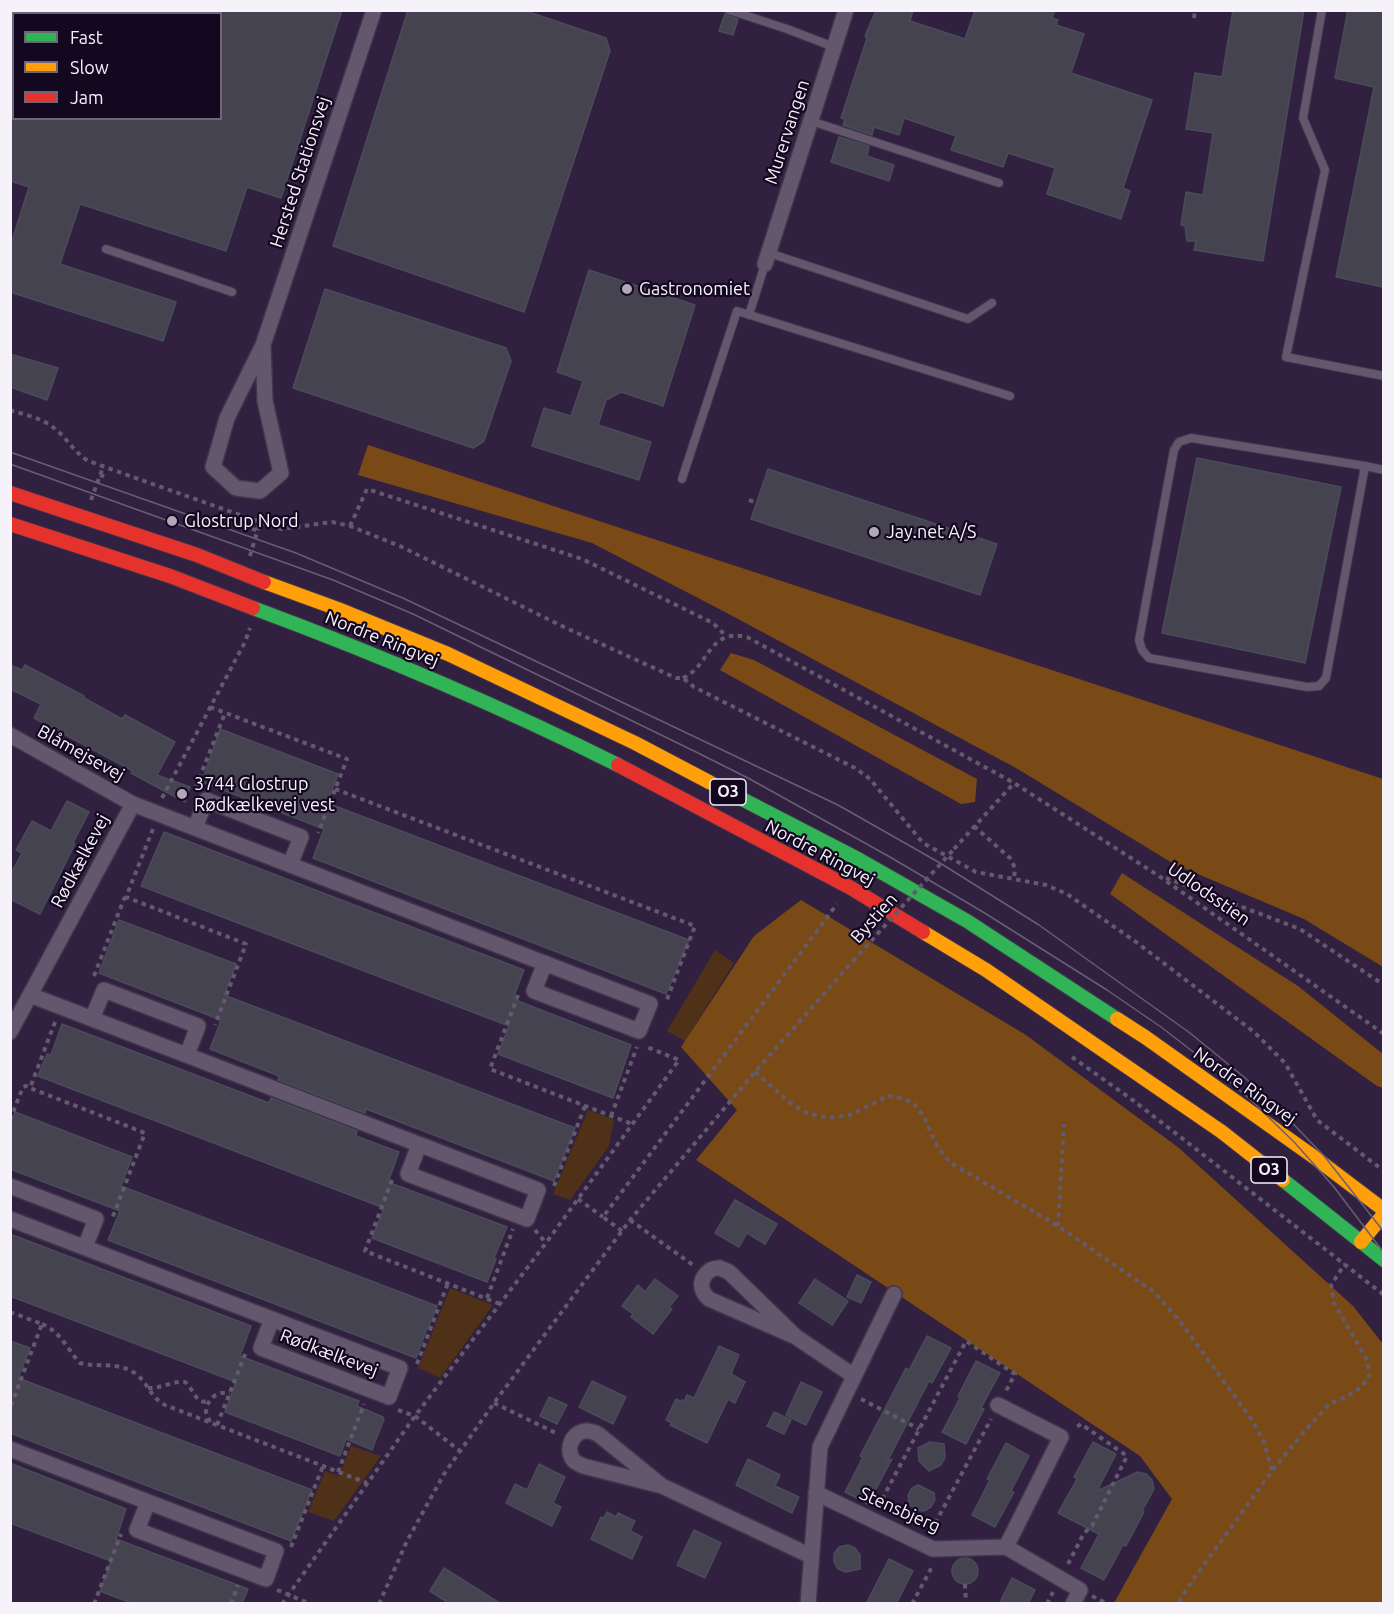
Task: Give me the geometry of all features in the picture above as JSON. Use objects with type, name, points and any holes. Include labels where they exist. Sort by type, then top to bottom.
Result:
[{"type":"main road","name":"Nordre Ringvej","points":[[10,493],[197,555],[448,654],[634,743],[848,854],[968,921],[1145,1037],[1314,1157],[1383,1212]]},
{"type":"main road","name":"Nordre Ringvej","points":[[10,524],[170,576],[339,640],[475,698],[615,764],[851,888],[986,970],[1213,1126],[1383,1260]]},
{"type":"main road","points":[[1361,1242],[1383,1212]]},
{"type":"street","name":"Hersted Stationsvej","points":[[263,345],[265,401],[281,473],[260,491],[236,488],[213,466],[227,418],[263,345],[374,10]]},
{"type":"street","name":"Murervangen","points":[[767,259],[846,10]]},
{"type":"street","name":"Blåmejsevej","points":[[10,735],[133,804]]},
{"type":"street","points":[[195,828],[206,800],[217,804],[301,837],[290,865]]},
{"type":"street","name":"Rødkælkevej","points":[[10,1032],[133,804],[650,1004],[644,1034]]},
{"type":"street","points":[[545,963],[534,991],[644,1034]]},
{"type":"street","points":[[92,1019],[104,990],[198,1026],[187,1055]]},
{"type":"street","points":[[30,995],[187,1055],[538,1191],[527,1220],[408,1174],[419,1145]]},
{"type":"street","points":[[10,1186],[96,1219],[85,1247]]},
{"type":"street","name":"Rødkælkevej","points":[[10,1218],[400,1368],[389,1397],[261,1348],[272,1319]]},
{"type":"street","points":[[796,1338],[729,1272],[721,1268],[712,1269],[705,1274],[701,1283],[703,1292],[709,1299],[796,1338],[854,1376]]},
{"type":"street","points":[[808,1604],[820,1447],[894,1294]]},
{"type":"street","points":[[998,1405],[1061,1437],[1006,1547],[1080,1590],[1073,1604]]},
{"type":"street","points":[[662,1486],[598,1434],[588,1431],[578,1433],[571,1441],[570,1451],[574,1461],[583,1466],[662,1486],[811,1557]]},
{"type":"street","points":[[10,1449],[276,1551],[266,1579],[137,1530],[148,1502]]},
{"type":"street","name":"Stensbjerg","points":[[816,1493],[928,1547],[1006,1547]]},
{"type":"lane","points":[[729,10],[834,47]]},
{"type":"lane","points":[[1322,10],[1303,118],[1325,170],[1286,357],[1383,376]]},
{"type":"lane","points":[[811,121],[999,183]]},
{"type":"lane","points":[[106,249],[231,292]]},
{"type":"lane","points":[[749,315],[767,259],[968,319],[992,303]]},
{"type":"lane","points":[[682,479],[737,311],[1010,396]]},
{"type":"lane","points":[[1365,466],[1326,678],[1319,686],[1307,687],[1149,658],[1142,650],[1139,640],[1173,450],[1179,442],[1191,438],[1365,466],[1383,470]]},
{"type":"path","points":[[1194,18],[1195,10]]},
{"type":"path","points":[[10,410],[43,421],[55,428],[78,454],[88,461],[282,529],[332,522],[350,526],[402,547],[564,627],[676,678],[683,678],[694,672],[709,650],[726,636],[713,623],[582,560],[367,489],[350,526]]},
{"type":"path","points":[[97,503],[90,500],[103,467]]},
{"type":"path","points":[[100,475],[106,477]]},
{"type":"path","points":[[749,500],[757,503]]},
{"type":"path","points":[[252,529],[258,530]]},
{"type":"path","points":[[92,983],[156,813],[245,642],[250,628],[243,625]]},
{"type":"path","name":"Udlodsstien","points":[[726,636],[737,634],[747,637],[1014,783],[1160,876],[1383,1034]]},
{"type":"path","points":[[683,678],[694,687],[855,768],[870,779],[923,843],[976,872],[1046,885],[1067,894],[1136,942],[1254,1032],[1285,1063],[1317,1120],[1383,1172]]},
{"type":"path","points":[[210,707],[346,759],[315,840]]},
{"type":"path","points":[[195,790],[225,713]]},
{"type":"path","name":"Bystien","points":[[379,1604],[412,1531],[444,1474],[630,1220],[755,1072],[1014,783]]},
{"type":"path","points":[[335,789],[695,926],[665,1003]]},
{"type":"path","points":[[974,826],[1010,858],[1015,868],[1014,880]]},
{"type":"path","points":[[1160,876],[1300,929],[1383,985]]},
{"type":"path","points":[[126,897],[246,944],[213,1029]]},
{"type":"path","points":[[603,1217],[837,904],[827,898]]},
{"type":"path","points":[[877,928],[887,934]]},
{"type":"path","points":[[519,991],[490,1069],[632,1124]]},
{"type":"path","points":[[30,1088],[61,1007]]},
{"type":"path","points":[[644,1034],[648,1047]]},
{"type":"path","points":[[644,1034],[648,1047]]},
{"type":"path","points":[[611,1116],[644,1034]]},
{"type":"path","points":[[282,1604],[415,1416],[579,1199],[679,1060],[648,1047]]},
{"type":"path","points":[[1069,1056],[1134,1101],[1383,1295]]},
{"type":"path","points":[[755,1072],[789,1102],[807,1113],[828,1118],[850,1115],[888,1096],[903,1098],[914,1104],[923,1115],[938,1148],[951,1163],[1058,1226],[1154,1292],[1182,1324],[1252,1420],[1264,1442],[1272,1471]]},
{"type":"path","points":[[10,1120],[25,1086],[145,1133],[112,1220]]},
{"type":"path","points":[[552,1189],[585,1106]]},
{"type":"path","points":[[1058,1226],[1064,1124]]},
{"type":"path","points":[[395,1173],[366,1251],[500,1304]]},
{"type":"path","points":[[579,1199],[622,1231]]},
{"type":"path","points":[[487,1298],[517,1216]]},
{"type":"path","points":[[630,1220],[705,1274]]},
{"type":"path","points":[[536,1231],[540,1221]]},
{"type":"path","points":[[1178,1604],[1187,1588],[1272,1471],[1301,1435],[1329,1404],[1360,1388],[1369,1377],[1368,1362],[1334,1303],[1331,1284],[1345,1264]]},
{"type":"path","points":[[415,1368],[448,1283]]},
{"type":"path","points":[[10,1312],[52,1329],[61,1337],[80,1363],[127,1369],[139,1377],[160,1403],[368,1483]]},
{"type":"path","points":[[10,1408],[42,1324]]},
{"type":"path","points":[[871,1520],[966,1341],[1015,1374],[928,1547],[933,1564],[912,1604]]},
{"type":"path","points":[[217,1425],[249,1344]]},
{"type":"path","points":[[148,1388],[172,1382],[185,1382],[197,1400],[204,1402],[218,1394],[230,1393]]},
{"type":"path","points":[[338,1472],[369,1389]]},
{"type":"path","points":[[847,1392],[919,1429]]},
{"type":"path","points":[[398,1410],[403,1400]]},
{"type":"path","points":[[209,1401],[206,1412],[211,1423]]},
{"type":"path","points":[[494,1403],[571,1441]]},
{"type":"path","points":[[415,1416],[460,1451]]},
{"type":"path","points":[[1047,1604],[1084,1533],[1092,1526],[1127,1456],[1081,1424],[1061,1437]]},
{"type":"path","points":[[291,1548],[323,1466]]},
{"type":"path","points":[[94,1604],[123,1529]]},
{"type":"path","points":[[266,1579],[275,1589],[311,1604]]},
{"type":"path","points":[[965,1584],[966,1604]]},
{"type":"shaded area","points":[[368,445],[1383,779],[1383,967],[1304,919],[1174,864],[1016,768],[592,543],[358,475]]},
{"type":"shaded area","points":[[731,653],[754,660],[977,779],[975,802],[961,804],[720,670]]},
{"type":"shaded area","points":[[1122,873],[1298,986],[1383,1054],[1383,1088],[1377,1086],[1110,894]]},
{"type":"shaded area","points":[[801,900],[1026,1035],[1179,1148],[1353,1306],[1383,1344],[1383,1603],[1114,1603],[1172,1499],[1140,1456],[696,1160],[737,1110],[681,1047],[754,936]]},
{"type":"shaded area","points":[[715,950],[734,963],[685,1041],[667,1031]]},
{"type":"shaded area","points":[[588,1110],[614,1120],[609,1146],[570,1200],[553,1194]]},
{"type":"shaded area","points":[[450,1288],[493,1305],[440,1378],[418,1368]]},
{"type":"shaded area","points":[[351,1446],[381,1456],[334,1521],[308,1512],[325,1471],[339,1476]]},
{"type":"building","points":[[220,10],[342,10],[281,198],[247,187],[226,251],[80,204],[60,264],[176,302],[163,341],[10,292],[10,247],[29,187],[10,181],[10,118],[12,120],[222,120],[222,12]]},
{"type":"building","points":[[408,10],[523,10],[606,38],[610,51],[524,312],[333,246]]},
{"type":"building","points":[[876,10],[913,10],[910,21],[965,39],[975,10],[1055,10],[1052,18],[1058,20],[1056,25],[1084,34],[1071,73],[1152,100],[1123,188],[1130,191],[1121,219],[1047,194],[1055,168],[1008,153],[1003,167],[951,150],[956,136],[904,118],[899,135],[874,127],[872,135],[843,125],[845,119],[841,118],[867,38],[865,36]]},
{"type":"building","points":[[1233,10],[1304,10],[1263,261],[1194,250],[1196,241],[1187,241],[1185,226],[1181,225],[1186,192],[1203,195],[1213,133],[1186,129],[1195,73],[1222,77]]},
{"type":"building","points":[[1348,10],[1383,10],[1383,287],[1336,277],[1374,87],[1335,78]]},
{"type":"building","points":[[725,14],[738,19],[733,35],[719,31]]},
{"type":"building","points":[[839,137],[869,146],[867,156],[894,165],[889,181],[831,162]]},
{"type":"building","points":[[589,270],[695,305],[663,406],[621,392],[606,400],[598,425],[651,442],[639,480],[532,446],[544,408],[571,416],[583,381],[557,372]]},
{"type":"building","points":[[325,289],[506,348],[511,361],[484,441],[473,448],[293,388]]},
{"type":"building","points":[[10,354],[58,368],[47,400],[10,387]]},
{"type":"building","points":[[1197,458],[1341,487],[1305,663],[1162,633]]},
{"type":"building","name":"Jay.net A/S","points":[[768,469],[997,544],[980,595],[751,519]]},
{"type":"building","points":[[10,665],[22,670],[25,665],[122,719],[125,715],[175,742],[157,775],[190,787],[185,802],[131,773],[133,771],[34,718],[41,704],[10,689]]},
{"type":"building","points":[[220,729],[338,774],[327,803],[689,940],[666,994],[313,858],[324,829],[202,782]]},
{"type":"building","points":[[67,801],[89,812],[40,914],[10,899],[10,875],[22,853],[16,850],[32,821],[51,831]]},
{"type":"building","points":[[164,832],[524,970],[513,999],[631,1045],[613,1098],[498,1054],[509,1026],[141,886]]},
{"type":"building","points":[[119,920],[236,964],[224,995],[575,1128],[554,1181],[366,1109],[365,1113],[278,1080],[279,1076],[210,1049],[221,1020],[99,973]]},
{"type":"building","points":[[62,1024],[269,1103],[271,1098],[357,1131],[356,1136],[399,1152],[388,1182],[507,1227],[487,1282],[372,1238],[384,1208],[38,1076],[47,1054],[51,1055]]},
{"type":"building","points":[[15,1112],[132,1157],[121,1186],[437,1306],[416,1358],[108,1240],[120,1211],[10,1169],[10,1123]]},
{"type":"building","points":[[735,1200],[777,1224],[765,1244],[747,1233],[739,1247],[715,1233]]},
{"type":"building","points":[[10,1234],[251,1326],[240,1356],[359,1401],[357,1406],[383,1417],[372,1450],[346,1439],[340,1456],[225,1412],[236,1382],[10,1296]]},
{"type":"building","points":[[857,1275],[871,1282],[861,1303],[847,1297]]},
{"type":"building","points":[[655,1279],[678,1296],[669,1307],[672,1309],[653,1334],[631,1317],[633,1314],[622,1306],[638,1285],[645,1292]]},
{"type":"building","points":[[815,1279],[848,1301],[832,1325],[799,1303]]},
{"type":"building","points":[[927,1336],[951,1348],[932,1383],[929,1381],[868,1504],[845,1492],[863,1457],[860,1456],[906,1368],[909,1370]]},
{"type":"building","points":[[10,1341],[30,1348],[18,1378],[312,1490],[291,1541],[10,1433]]},
{"type":"building","points":[[719,1346],[739,1355],[731,1374],[745,1382],[735,1403],[728,1399],[707,1443],[670,1425],[672,1423],[666,1420],[676,1399],[682,1402],[687,1395],[694,1398]]},
{"type":"building","points":[[976,1361],[1000,1373],[981,1408],[984,1409],[966,1444],[942,1432]]},
{"type":"building","points":[[592,1381],[626,1397],[613,1424],[579,1407]]},
{"type":"building","points":[[801,1382],[822,1392],[806,1425],[786,1415]]},
{"type":"building","points":[[549,1397],[567,1405],[557,1424],[540,1416]]},
{"type":"building","points":[[774,1412],[791,1420],[784,1434],[767,1426]]},
{"type":"building","points":[[930,1442],[944,1444],[945,1458],[941,1465],[929,1471],[919,1461],[918,1448]]},
{"type":"building","points":[[1093,1442],[1116,1454],[1097,1491],[1138,1472],[1146,1474],[1152,1480],[1154,1489],[1126,1546],[1123,1545],[1104,1580],[1081,1568],[1099,1534],[1058,1513],[1077,1479],[1074,1477]]},
{"type":"building","points":[[1006,1443],[1029,1456],[1011,1491],[1014,1492],[995,1527],[972,1515],[990,1480],[987,1479]]},
{"type":"building","points":[[748,1459],[780,1475],[775,1486],[799,1497],[792,1513],[736,1485]]},
{"type":"building","points":[[10,1463],[126,1509],[116,1539],[248,1589],[242,1604],[134,1604],[100,1591],[111,1561],[10,1523]]},
{"type":"building","points":[[539,1464],[565,1477],[553,1503],[561,1507],[552,1526],[506,1503],[515,1484],[527,1490]]},
{"type":"building","points":[[918,1485],[934,1493],[935,1500],[931,1507],[924,1511],[915,1510],[909,1504],[908,1495],[912,1488]]},
{"type":"building","points":[[607,1512],[616,1517],[618,1513],[635,1521],[630,1531],[642,1537],[632,1559],[591,1539],[601,1517],[604,1518]]},
{"type":"building","points":[[694,1530],[721,1543],[705,1578],[677,1565]]},
{"type":"building","points":[[848,1545],[855,1548],[860,1555],[860,1569],[846,1572],[838,1569],[834,1562],[834,1554],[839,1547]]},
{"type":"building","points":[[965,1558],[974,1562],[978,1571],[974,1580],[965,1584],[956,1580],[952,1571],[956,1562]]},
{"type":"building","points":[[889,1559],[913,1571],[896,1604],[866,1604]]},
{"type":"building","points":[[444,1568],[501,1604],[450,1604],[430,1591]]},
{"type":"building","points":[[1012,1578],[1035,1590],[1028,1604],[999,1604]]},
{"type":"tram line","points":[[10,452],[296,553],[405,599],[838,805],[940,863],[1039,925],[1190,1033],[1274,1104],[1325,1157],[1384,1232]]},
{"type":"tram line","points":[[10,464],[333,580],[413,614],[748,778],[890,857],[1107,990],[1161,1027],[1214,1068],[1295,1143],[1334,1187],[1384,1253]]},
{"type":"traffic: fast","points":[[253,608],[438,682],[618,765]]},
{"type":"traffic: fast","points":[[709,782],[858,859],[967,921],[1117,1019]]},
{"type":"traffic: fast","points":[[1283,1180],[1384,1260]]},
{"type":"traffic: slow","points":[[264,582],[338,609],[448,654],[635,743],[709,782]]},
{"type":"traffic: slow","points":[[923,932],[986,970],[1222,1132],[1283,1180]]},
{"type":"traffic: slow","points":[[1117,1019],[1314,1157],[1384,1210]]},
{"type":"traffic: slow","points":[[1361,1242],[1384,1214]]},
{"type":"traffic: jam","points":[[10,493],[197,555],[264,582]]},
{"type":"traffic: jam","points":[[10,524],[170,576],[253,608]]},
{"type":"traffic: jam","points":[[618,765],[851,888],[923,932]]},
{"type":"place","name":"Gastronomiet","points":[[627,289]]},
{"type":"place","name":"Glostrup Nord","points":[[172,521]]},
{"type":"place","name":"Jay.net A/S","points":[[874,532]]},
{"type":"place","name":"3744 Glostrup Rødkælkevej vest","points":[[182,794]]}]
